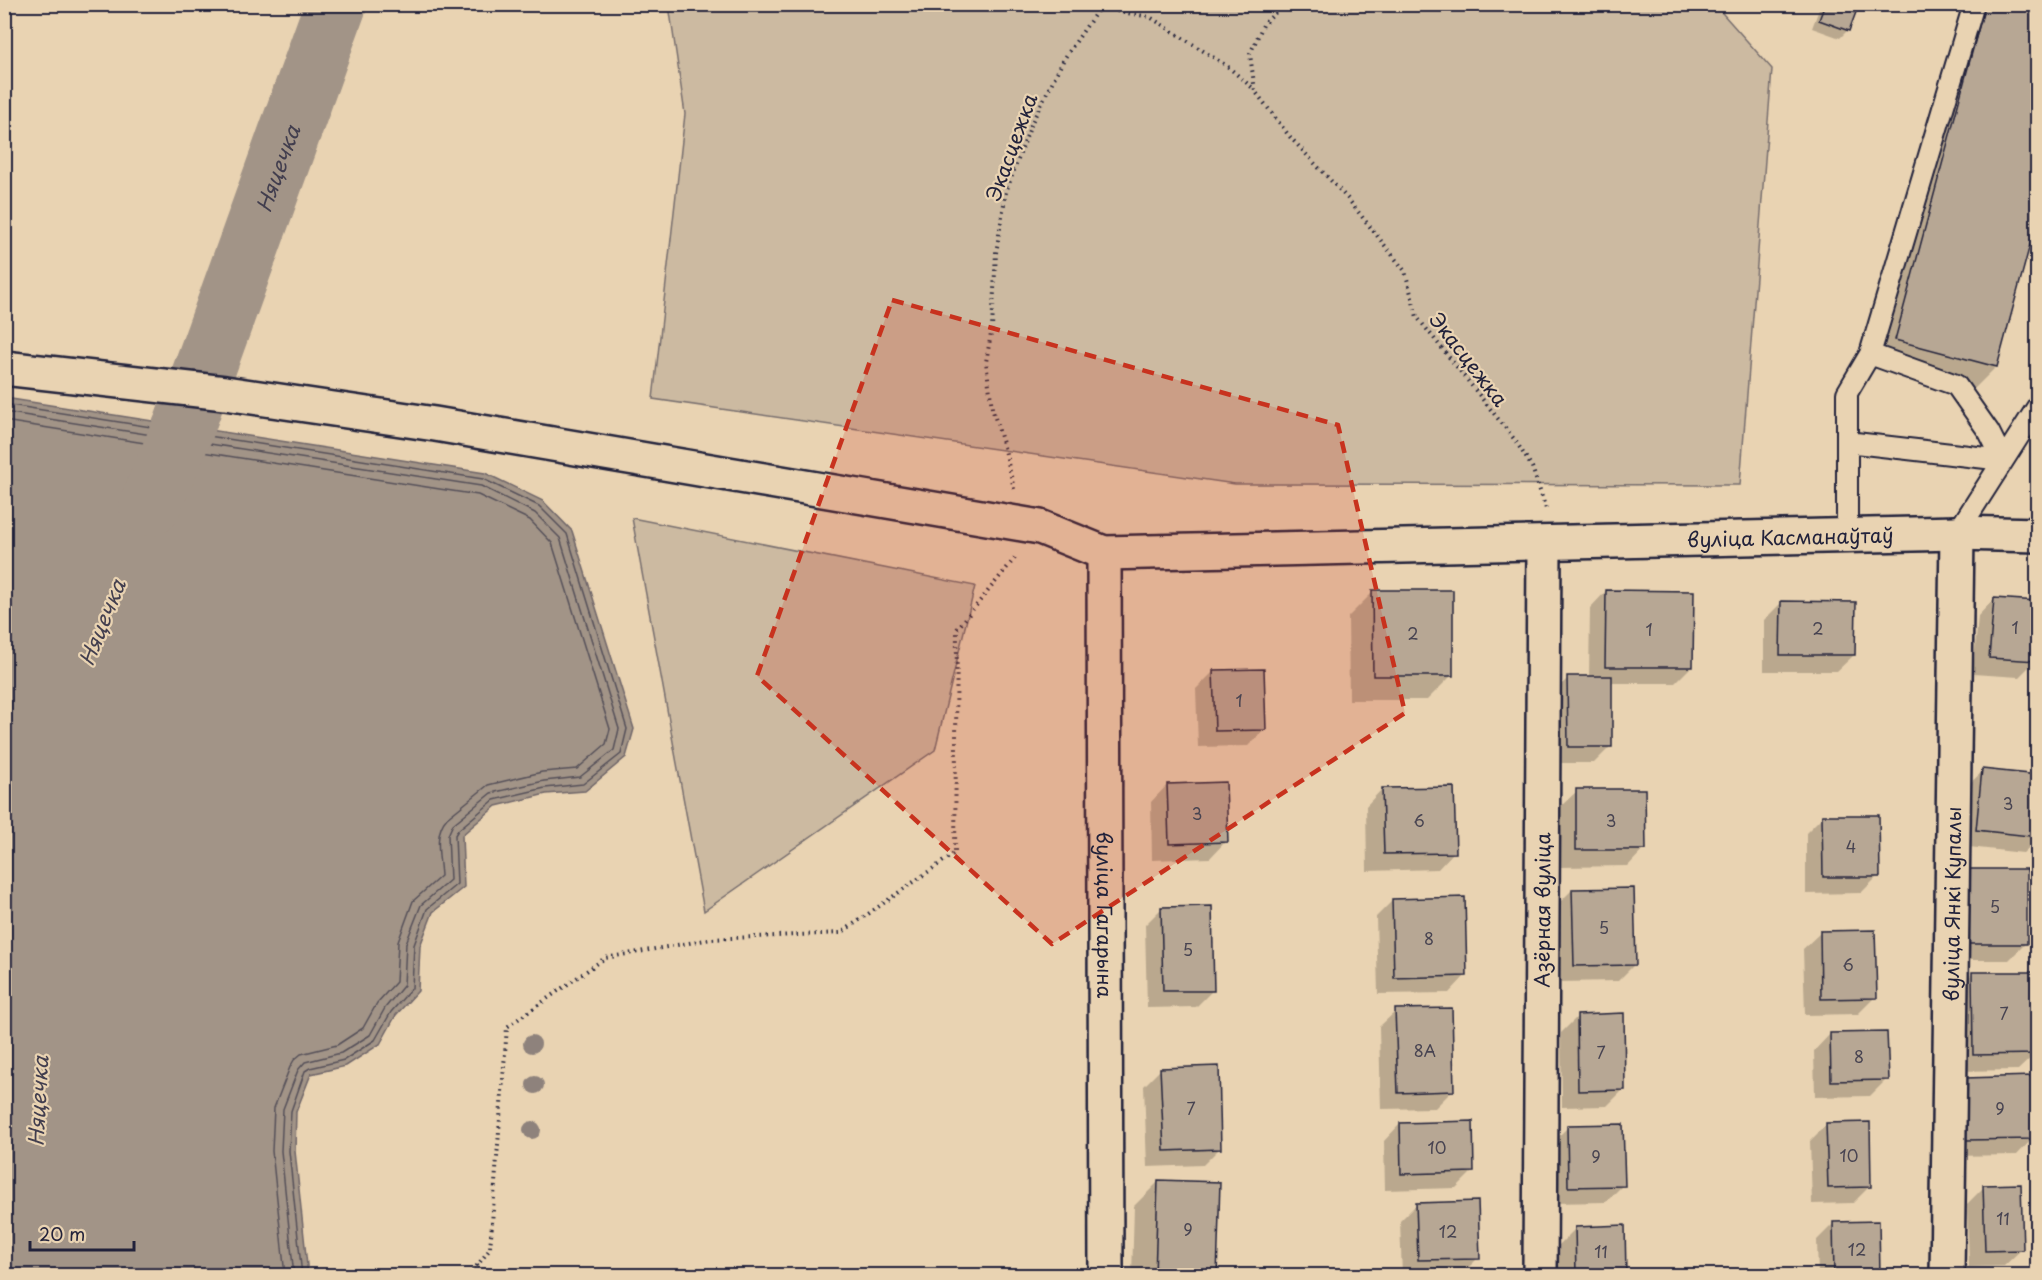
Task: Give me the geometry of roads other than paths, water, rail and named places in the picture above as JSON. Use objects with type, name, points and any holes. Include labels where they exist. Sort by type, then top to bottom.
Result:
[{"type":"street","points":[[4,368],[225,393],[435,424],[1025,524],[1104,553]]},
{"type":"street","name":"вуліца Касманаўтаў","points":[[1104,553],[1957,533],[2037,535]]},
{"type":"street","name":"вуліца Янкі Купалы","points":[[1947,1275],[1957,533]]},
{"type":"street","name":"Азёрная вуліца","points":[[1540,1275],[1544,544]]},
{"type":"street","name":"вуліца Гагарына","points":[[1104,553],[1106,1275]]},
{"type":"lane","points":[[1847,536],[1847,393],[1870,354],[1974,4]]},
{"type":"lane","points":[[1870,354],[1956,385],[1989,432],[2003,460]]},
{"type":"lane","points":[[1957,533],[2037,406]]},
{"type":"lane","points":[[1847,442],[2003,460]]},
{"type":"water","points":[[5,398],[485,473],[543,501],[572,531],[634,729],[626,757],[585,791],[546,794],[496,806],[462,835],[464,887],[433,912],[420,946],[418,991],[396,1015],[380,1044],[346,1066],[311,1074],[296,1112],[295,1151],[308,1275],[5,1275]]},
{"type":"waterway","name":"Няцечка","points":[[150,505],[184,426],[336,4]]}]
